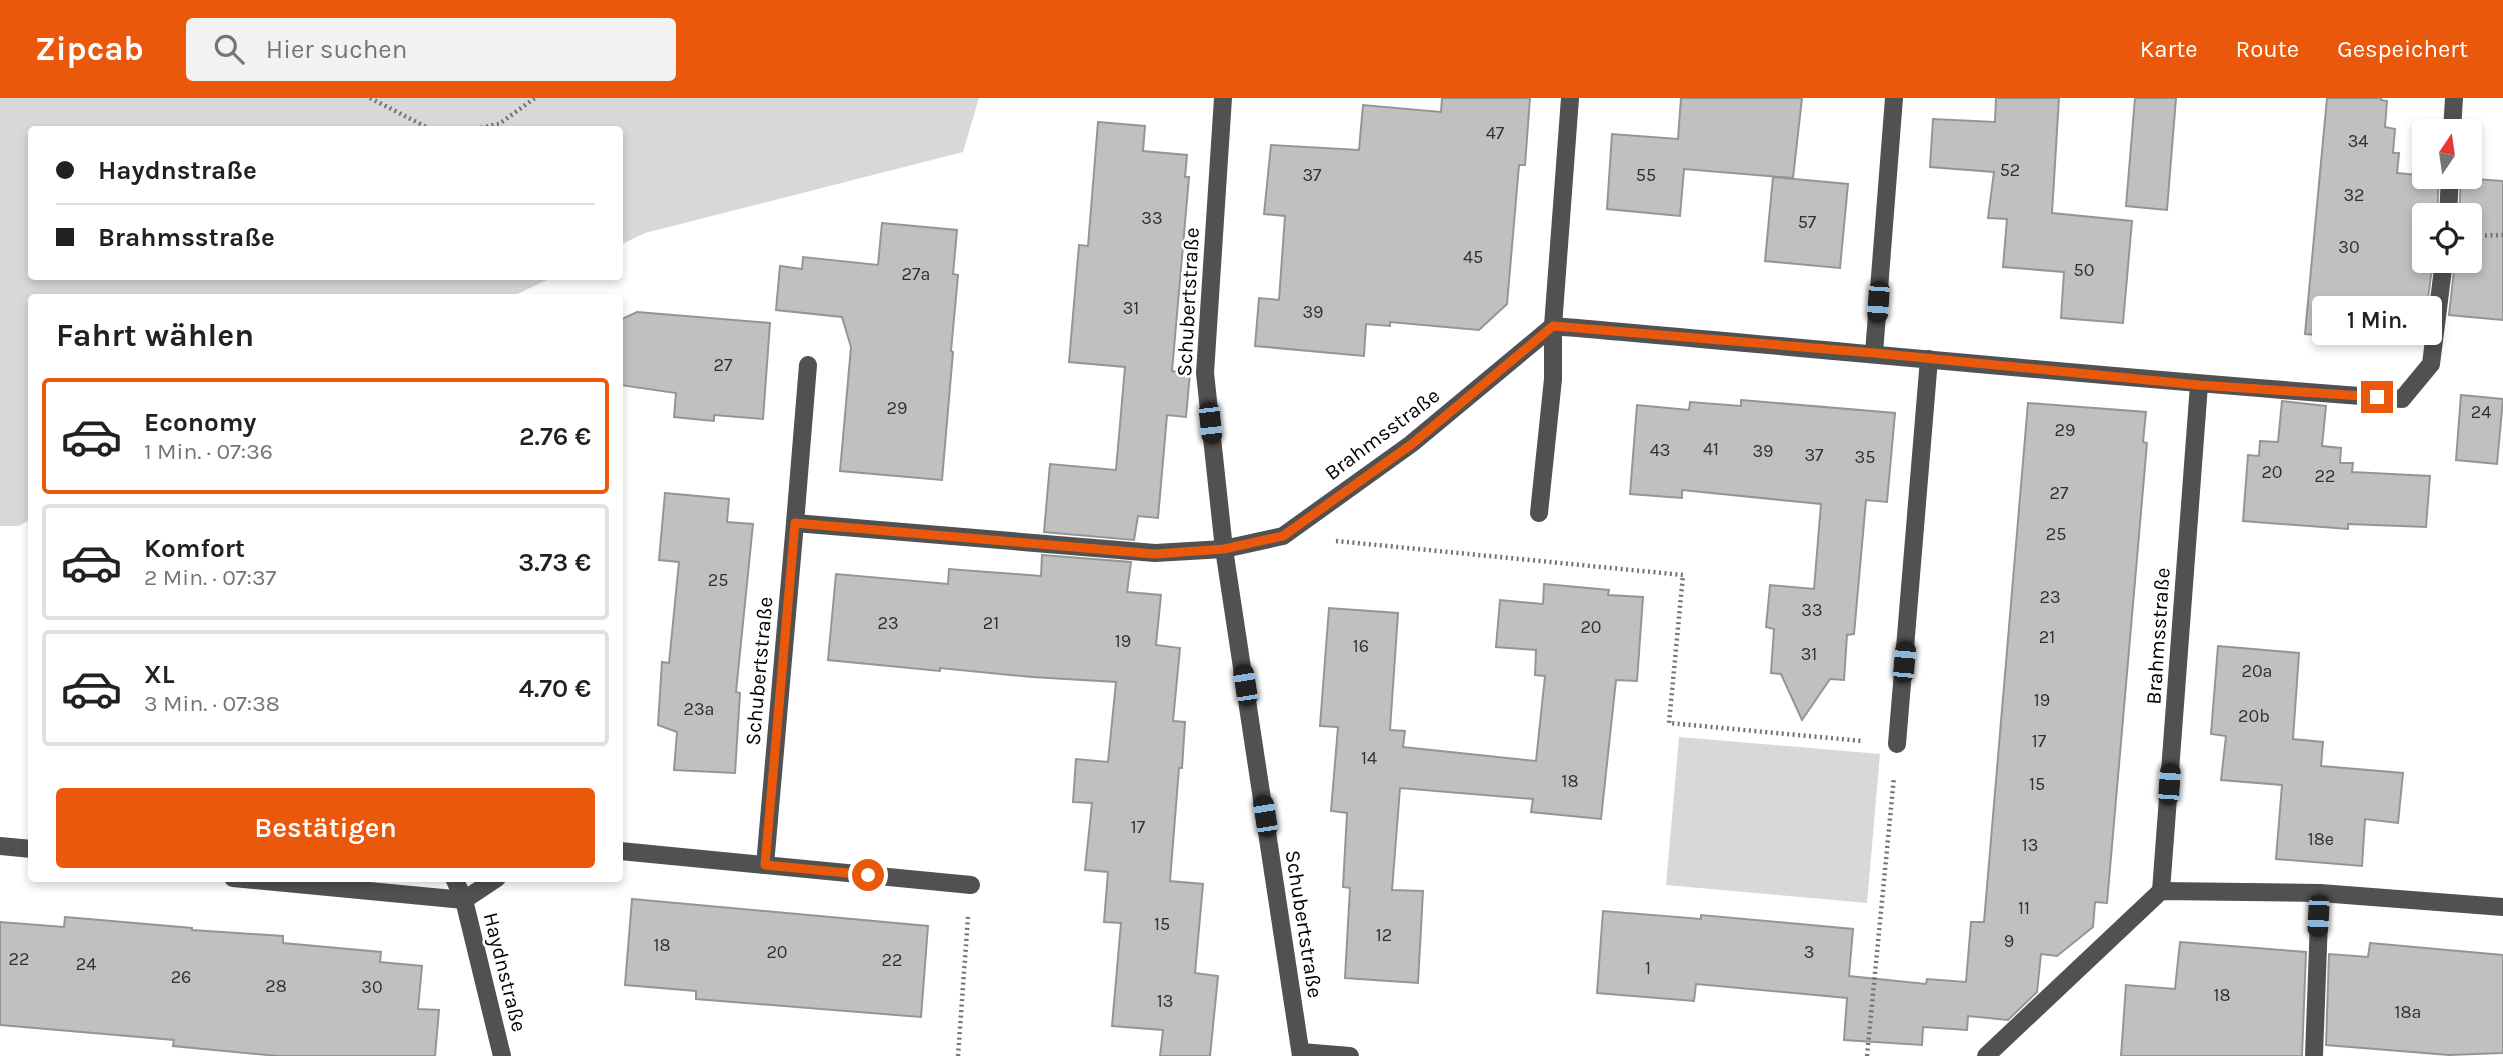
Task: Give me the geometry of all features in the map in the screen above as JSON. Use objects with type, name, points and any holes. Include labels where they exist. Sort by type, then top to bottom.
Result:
[{"type":"street","name":"Schubertstraße","points":[[1223,98],[1205,373],[1224,549],[1301,1054]]},
{"type":"street","points":[[1539,513],[1553,379],[1553,326],[1570,98]]},
{"type":"street","points":[[1874,353],[1894,98]]},
{"type":"street","points":[[2453,119],[2454,98]]},
{"type":"street","points":[[1553,326],[1874,353],[2199,385],[2402,399],[2431,364],[2442,273]]},
{"type":"street","name":"Brahmsstraße","points":[[1224,549],[1283,536],[1412,444],[1553,326]]},
{"type":"street","points":[[1897,744],[1929,359]]},
{"type":"street","name":"Schubertstraße","points":[[765,865],[808,365]]},
{"type":"street","name":"Brahmsstraße","points":[[2161,891],[2199,385]]},
{"type":"street","points":[[795,523],[1155,554],[1224,549]]},
{"type":"street","points":[[0,846],[28,849]]},
{"type":"street","points":[[623,851],[971,885]]},
{"type":"street","points":[[275,882],[464,900]]},
{"type":"street","name":"Haydnstraße","points":[[456,882],[464,900],[502,1056]]},
{"type":"street","name":"Haydnstraße","points":[[464,900],[491,882]]},
{"type":"street","points":[[1986,1056],[2161,891],[2320,893],[2503,907]]},
{"type":"street","points":[[2314,1056],[2320,893]]},
{"type":"street","points":[[1301,1054],[1350,1056]]},
{"type":"path","points":[[370,98],[424,126]]},
{"type":"path","points":[[489,126],[499,124],[535,98]]},
{"type":"path","points":[[2482,236],[2503,235]]},
{"type":"path","points":[[1283,536],[1682,575],[1669,723],[1897,744],[1867,1056]]},
{"type":"path","points":[[958,1056],[971,885]]},
{"type":"shaded area","points":[[0,98],[979,98],[963,152],[645,233],[623,244],[623,126],[28,126],[28,280],[547,280],[517,294],[28,294],[28,521],[18,526],[0,526]]},
{"type":"shaded area","points":[[1679,737],[1880,754],[1867,903],[1666,885]]},
{"type":"building","points":[[1442,98],[1530,98],[1525,165],[1519,165],[1507,304],[1479,330],[1390,322],[1390,326],[1366,324],[1364,356],[1255,346],[1259,298],[1279,300],[1285,216],[1264,214],[1271,145],[1359,150],[1363,105],[1441,112]]},
{"type":"building","points":[[1681,98],[1802,98],[1793,178],[1684,169],[1680,216],[1607,209],[1612,134],[1678,139]]},
{"type":"building","points":[[1996,98],[2059,98],[2052,213],[2132,221],[2123,323],[2061,318],[2064,272],[2003,267],[2007,219],[1988,218],[1994,172],[1930,167],[1933,119],[1995,122]]},
{"type":"building","points":[[2135,98],[2176,98],[2167,210],[2126,206]]},
{"type":"building","points":[[2327,98],[2381,98],[2387,101],[2385,127],[2395,129],[2393,153],[2399,153],[2397,173],[2412,174],[2412,189],[2438,189],[2438,203],[2412,203],[2412,273],[2431,273],[2426,313],[2388,311],[2386,340],[2305,334]]},
{"type":"building","points":[[1098,122],[1145,126],[1143,151],[1187,155],[1185,177],[1189,177],[1172,371],[1190,373],[1186,417],[1167,415],[1158,518],[1138,516],[1134,540],[1044,532],[1050,464],[1116,470],[1125,367],[1069,362],[1079,245],[1088,246]]},
{"type":"building","points":[[1773,177],[1848,184],[1840,268],[1765,261]]},
{"type":"building","points":[[2482,180],[2503,181],[2503,320],[2449,315],[2454,273],[2482,273],[2482,203],[2460,203],[2460,189],[2482,189]]},
{"type":"building","points":[[882,223],[957,230],[953,274],[958,275],[942,480],[840,471],[851,347],[842,317],[776,310],[780,266],[802,269],[803,257],[878,265]]},
{"type":"building","points":[[637,312],[770,323],[763,419],[714,415],[714,421],[674,417],[676,393],[623,385],[623,319]]},
{"type":"building","points":[[2461,395],[2503,399],[2497,464],[2456,460]]},
{"type":"building","points":[[1741,400],[1895,413],[1887,502],[1866,500],[1854,634],[1847,635],[1844,680],[1830,679],[1802,720],[1781,674],[1771,673],[1774,629],[1766,627],[1770,585],[1814,589],[1821,504],[1682,490],[1682,498],[1630,494],[1637,405],[1689,410],[1690,402],[1741,406]]},
{"type":"building","points":[[2282,401],[2326,406],[2322,446],[2341,448],[2340,463],[2353,463],[2352,472],[2430,476],[2426,527],[2348,524],[2348,529],[2243,521],[2248,455],[2259,456],[2260,441],[2278,442]]},
{"type":"building","points":[[2028,403],[2146,412],[2143,442],[2147,443],[2107,903],[2095,902],[2093,927],[2057,956],[2041,954],[2037,992],[2008,1020],[1968,1016],[1967,1030],[1923,1027],[1922,1045],[1844,1040],[1847,998],[1696,984],[1694,1001],[1597,993],[1603,911],[1701,919],[1701,915],[1853,929],[1849,976],[1926,984],[1927,979],[1966,982],[1971,922],[1984,922]]},
{"type":"building","points":[[665,493],[729,499],[727,522],[753,524],[736,692],[740,693],[735,773],[674,770],[677,732],[658,725],[662,662],[669,663],[679,562],[659,560]]},
{"type":"building","points":[[1042,555],[1131,562],[1127,592],[1161,595],[1156,645],[1180,648],[1173,721],[1185,722],[1170,881],[1203,884],[1195,973],[1218,976],[1210,1056],[1160,1056],[1163,1030],[1112,1026],[1121,923],[1104,922],[1108,872],[1085,870],[1092,803],[1073,802],[1076,759],[1108,762],[1116,682],[940,668],[940,671],[828,660],[836,574],[948,584],[949,569],[1041,576]]},
{"type":"building","points":[[1544,584],[1609,590],[1608,595],[1643,597],[1637,681],[1616,680],[1601,819],[1531,812],[1533,799],[1400,788],[1392,890],[1423,891],[1418,983],[1345,978],[1350,888],[1343,887],[1347,813],[1331,811],[1338,727],[1320,726],[1329,608],[1398,613],[1390,730],[1405,731],[1403,747],[1536,761],[1545,676],[1535,675],[1536,650],[1496,647],[1500,600],[1543,604]]},
{"type":"building","points":[[2218,646],[2299,653],[2293,739],[2323,742],[2321,766],[2403,773],[2398,823],[2365,819],[2362,866],[2276,859],[2282,785],[2221,780],[2226,736],[2211,734]]},
{"type":"building","points":[[632,899],[928,926],[921,1017],[696,999],[696,991],[625,985]]},
{"type":"building","points":[[65,917],[283,936],[283,943],[381,952],[380,962],[422,966],[418,1009],[439,1010],[435,1056],[278,1056],[173,1046],[174,1040],[0,1025],[0,922],[64,927]]},
{"type":"building","points":[[2180,942],[2306,952],[2302,1056],[2121,1056],[2126,985],[2175,989]]},
{"type":"building","points":[[2370,943],[2503,955],[2503,1053],[2449,1055],[2326,1045],[2329,954],[2368,957]]},
{"type":"route","points":[[868,875],[765,865],[795,523],[1155,554],[1224,549],[1283,536],[1412,444],[1553,326],[1874,353],[2199,385],[2377,397]]}]
